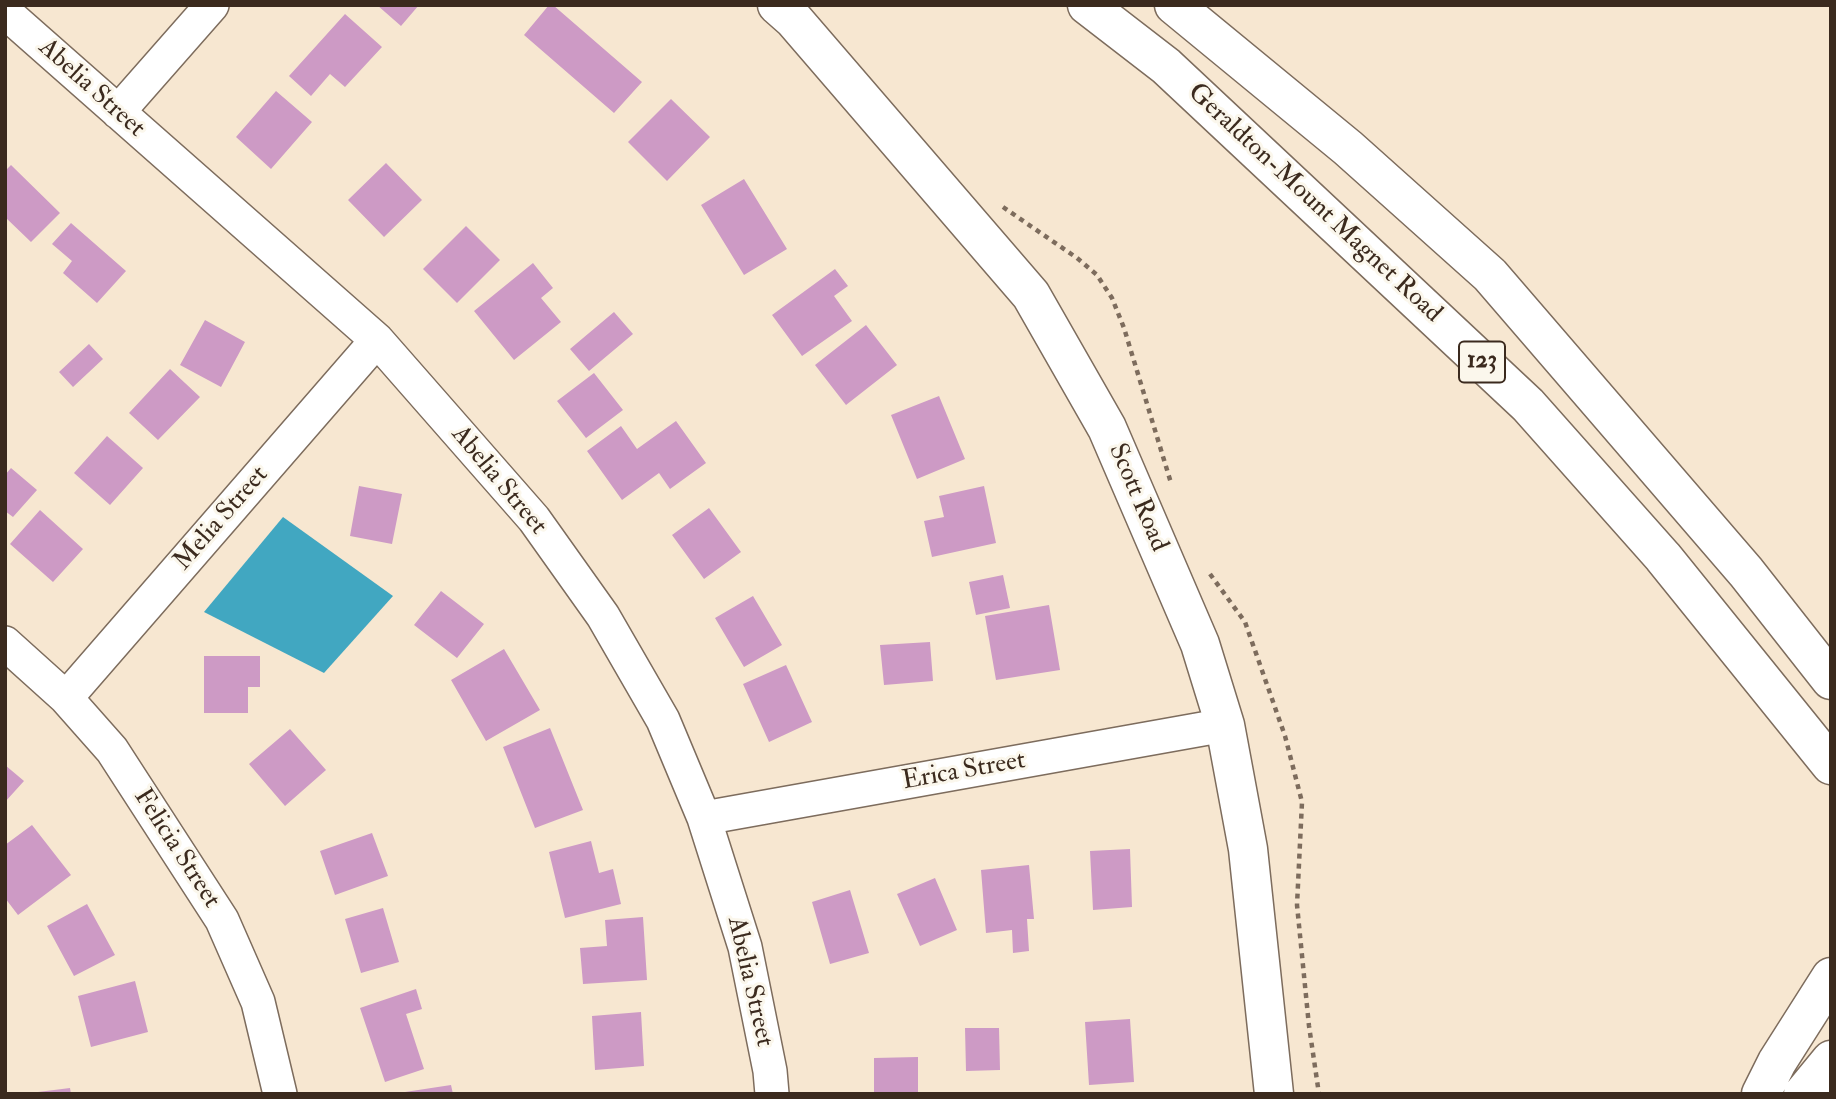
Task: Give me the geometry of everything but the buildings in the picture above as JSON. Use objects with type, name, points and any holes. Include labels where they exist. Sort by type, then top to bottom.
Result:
[{"type":"main road","name":"Scott Road","points":[[777,5],[794,20],[1031,295],[1107,428],[1200,644],[1225,725],[1248,849],[1274,1094]]},
{"type":"main road","name":"Geraldton-Mount Magnet Road","points":[[1087,5],[1166,66],[1528,405],[1663,557],[1831,765]]},
{"type":"main road","name":"Geraldton-Mount Magnet Road","points":[[1174,5],[1348,148],[1490,275],[1746,572],[1831,680]]},
{"type":"main road","points":[[1761,1094],[1777,1062],[1831,976]]},
{"type":"main road","points":[[1803,1094],[1831,1060]]},
{"type":"street","points":[[118,112],[212,5]]},
{"type":"street","name":"Abelia Street","points":[[5,12],[377,340],[534,519],[603,616],[663,720],[704,818],[745,947],[770,1071],[772,1094]]},
{"type":"street","name":"Melia Street","points":[[66,698],[377,340]]},
{"type":"street","name":"Felicia Street","points":[[5,643],[66,698],[112,750],[222,920],[258,1002],[280,1094]]},
{"type":"street","name":"Erica Street","points":[[704,818],[1225,725]]},
{"type":"water","points":[[283,517],[393,596],[324,673],[204,612]]}]
